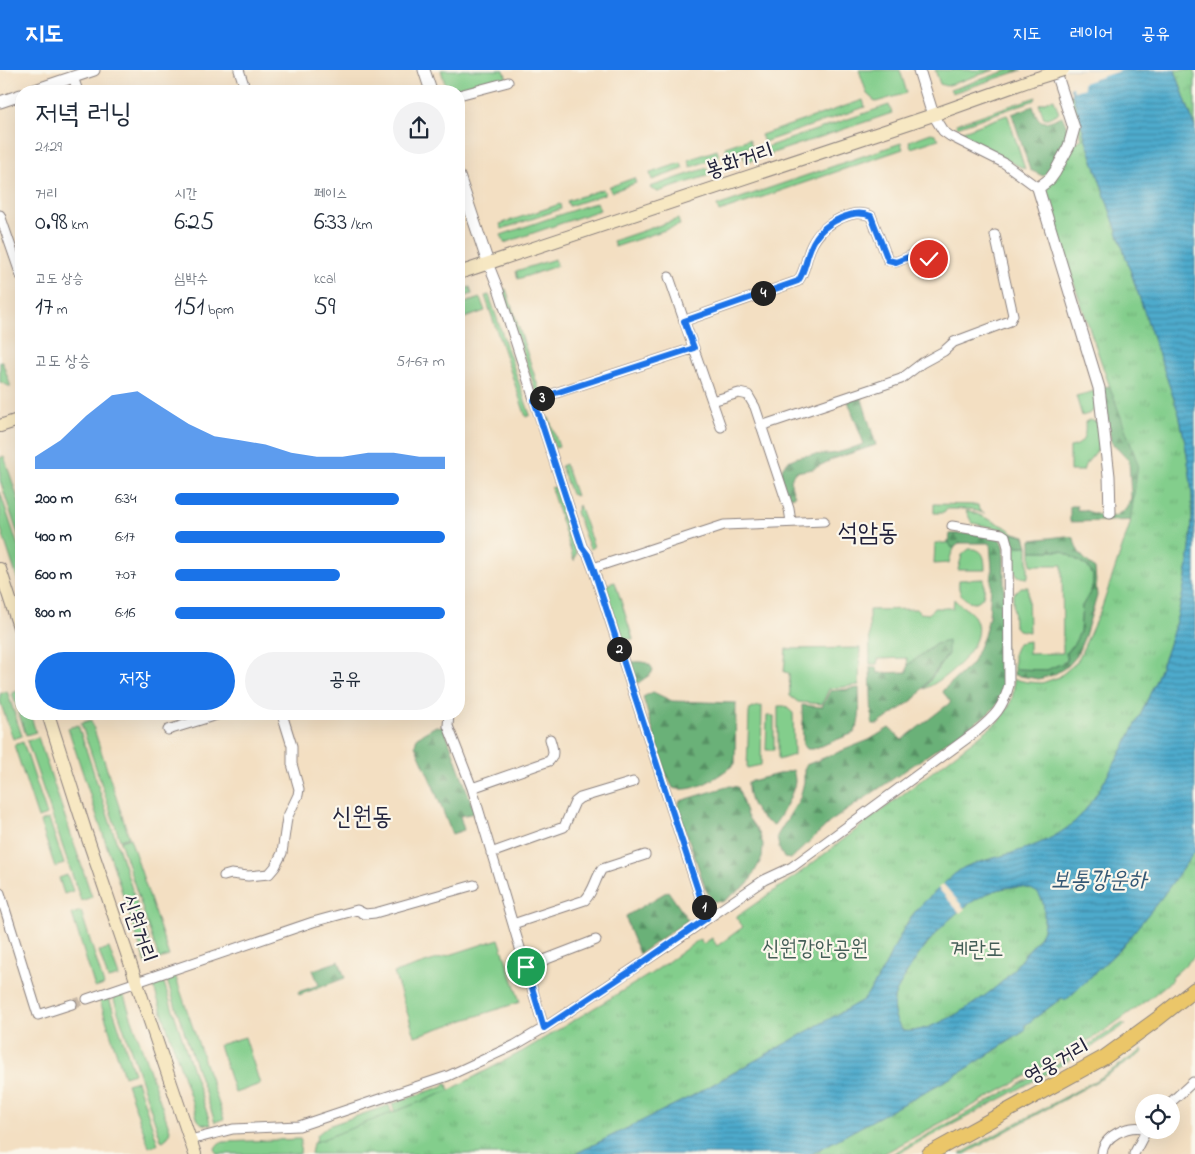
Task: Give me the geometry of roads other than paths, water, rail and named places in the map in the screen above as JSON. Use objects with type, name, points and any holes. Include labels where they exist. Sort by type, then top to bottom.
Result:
[{"type":"main road","name":"봉화거리","points":[[465,271],[1063,70]]},
{"type":"main road","points":[[0,426],[15,421]]},
{"type":"main road","points":[[0,569],[15,615]]},
{"type":"main road","name":"신원거리","points":[[50,720],[86,834],[195,1154]]},
{"type":"main road","name":"영웅거리","points":[[930,1154],[1105,1057],[1195,989]]},
{"type":"street","points":[[50,85],[94,70]]},
{"type":"street","points":[[239,70],[244,85]]},
{"type":"street","points":[[424,70],[429,85]]},
{"type":"street","points":[[919,70],[933,115],[943,131],[1004,164],[1038,188],[1099,388],[1108,467],[1110,512]]},
{"type":"street","points":[[1038,188],[1050,179],[1055,172],[1069,146],[1074,128],[1055,70]]},
{"type":"street","points":[[73,77],[76,85]]},
{"type":"street","points":[[465,93],[508,82]]},
{"type":"street","points":[[0,102],[15,97]]},
{"type":"street","points":[[465,194],[498,288],[582,547],[588,555],[593,568],[707,918]]},
{"type":"street","points":[[684,321],[798,281],[803,275],[808,253],[818,235],[828,224],[850,214],[863,212],[871,216],[888,260],[896,262],[918,253],[929,259]]},
{"type":"street","points":[[0,215],[15,259]]},
{"type":"street","points":[[761,426],[901,379],[922,363],[944,351],[954,342],[1010,321],[1013,315],[995,235]]},
{"type":"street","points":[[669,277],[721,427]]},
{"type":"street","points":[[534,400],[694,348]]},
{"type":"street","points":[[712,400],[739,393],[748,395],[755,407],[792,522]]},
{"type":"street","points":[[593,568],[724,525],[824,520]]},
{"type":"street","points":[[190,1140],[232,1129],[299,1126],[448,1076],[515,1045],[640,965],[764,880],[792,867],[977,730],[1000,710],[1009,685],[1007,541],[1005,536],[996,532],[952,526]]},
{"type":"street","points":[[168,730],[200,720]]},
{"type":"street","points":[[224,876],[231,874],[248,876],[269,874],[282,853],[286,818],[299,790],[292,764],[292,746],[284,720]]},
{"type":"street","points":[[448,720],[448,726],[472,788],[544,1028]]},
{"type":"street","points":[[472,788],[549,761],[553,754],[550,739]]},
{"type":"street","points":[[491,853],[564,826],[575,802],[580,798],[633,782]]},
{"type":"street","points":[[513,924],[585,900],[592,892],[602,868],[646,855]]},
{"type":"street","points":[[87,999],[322,919],[356,910],[365,914],[375,913],[474,885]]},
{"type":"street","points":[[0,893],[38,1015],[72,1004]]},
{"type":"street","points":[[526,967],[596,940]]},
{"type":"street","points":[[1180,1094],[1193,1082]]},
{"type":"street","points":[[1102,1154],[1102,1149],[1107,1141],[1124,1129],[1135,1127]]},
{"type":"street","points":[[1134,1154],[1142,1139]]},
{"type":"water","name":"보통강운하","points":[[1065,70],[1175,70],[1195,128],[1195,851],[1162,897],[1119,950],[1065,1001],[1062,998],[1024,1026],[1026,1030],[963,1071],[811,1154],[575,1154],[692,1096],[863,1000],[882,972],[908,922],[925,902],[965,867],[1030,847],[1059,833],[1075,822],[1094,797],[1133,731],[1161,667],[1181,600],[1188,566],[1192,496],[1179,414],[1085,137]],"holes":[[[1017,887],[1033,890],[1043,902],[1044,926],[1035,943],[1004,980],[971,1006],[942,1022],[915,1031],[903,1031],[895,1016],[893,1003],[904,978],[923,949],[948,921],[978,898],[994,891]]]},
{"type":"tunnel","points":[[72,1004],[87,999]]},
{"type":"district","name":"석암동","points":[[868,531]]},
{"type":"district","name":"신원동","points":[[362,815]]},
{"type":"park label","name":"신원강안공원","points":[[815,947]]},
{"type":"park label","name":"계란도","points":[[977,948]]}]
